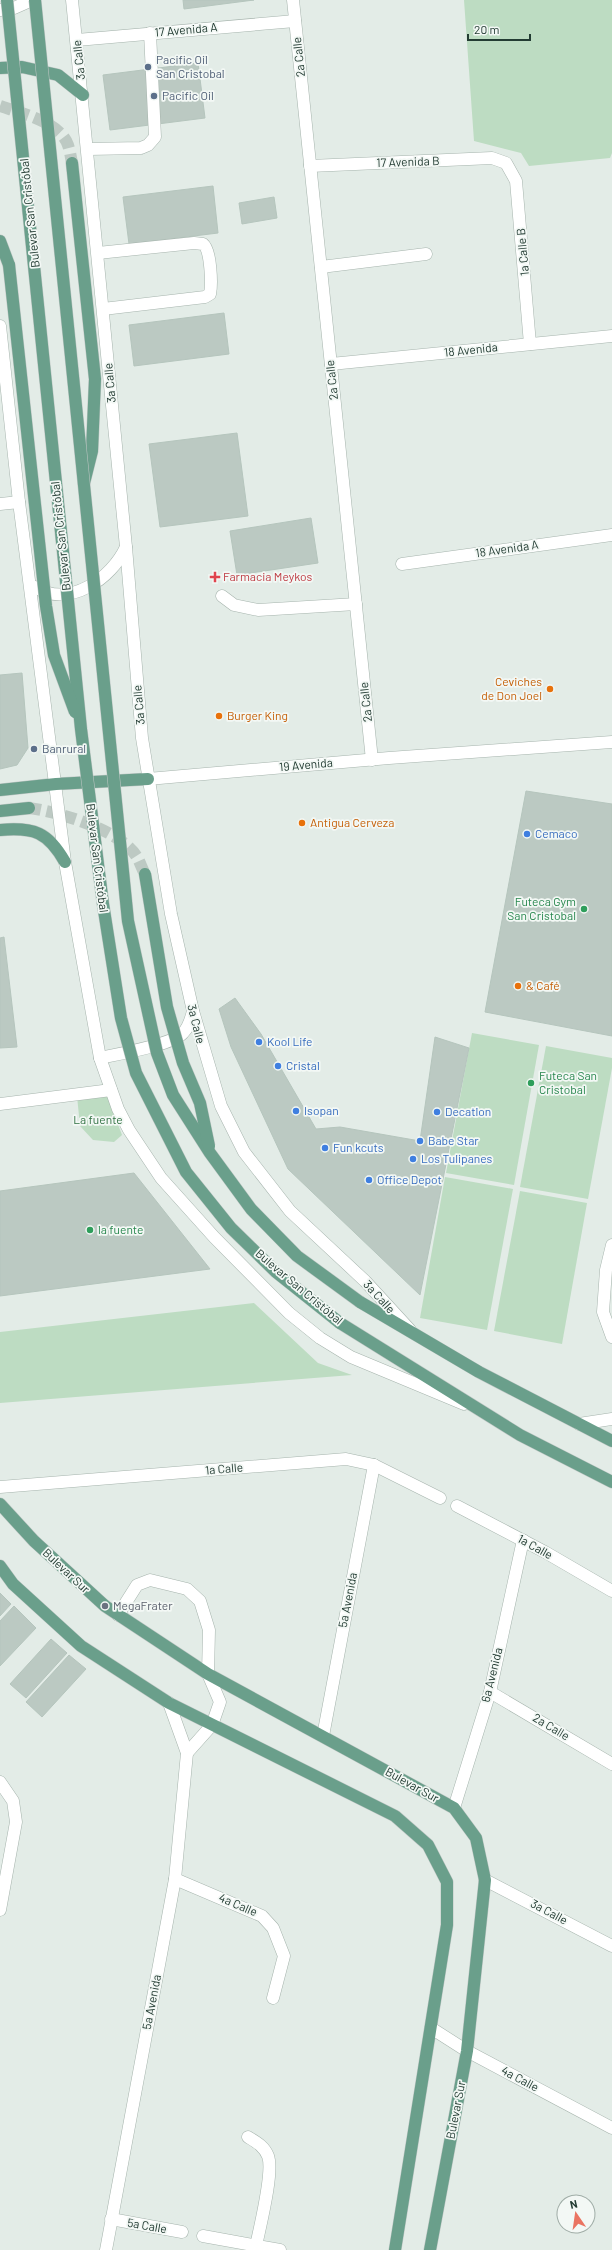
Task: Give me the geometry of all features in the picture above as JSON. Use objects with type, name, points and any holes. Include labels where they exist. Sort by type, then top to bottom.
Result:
[{"type":"main road","name":"Bulevar San Cristóbal","points":[[7,0],[40,309],[81,729],[103,904],[121,1018],[136,1073],[186,1172],[231,1228],[276,1272],[340,1323],[520,1435],[612,1482]]},
{"type":"main road","name":"Bulevar San Cristóbal","points":[[33,0],[128,921],[157,1054],[173,1095],[210,1154],[251,1209],[297,1256],[360,1302],[479,1372],[612,1441]]},
{"type":"main road","points":[[0,68],[22,67],[58,75],[83,95]]},
{"type":"main road","points":[[72,164],[95,379],[92,452],[84,486]]},
{"type":"main road","points":[[0,241],[9,266],[46,606],[54,655],[81,729]]},
{"type":"main road","name":"19 Avenida","points":[[0,790],[56,784],[148,779]]},
{"type":"main road","points":[[0,811],[29,808]]},
{"type":"main road","points":[[0,830],[18,829],[33,831],[55,845],[65,862]]},
{"type":"main road","points":[[144,874],[167,1007],[183,1063],[200,1103],[210,1154]]},
{"type":"main road","name":"Bulevar Sur","points":[[0,1504],[34,1541],[105,1606],[208,1674],[454,1808],[476,1838],[486,1880],[467,2051],[430,2250]]},
{"type":"main road","points":[[0,1566],[13,1584],[81,1646],[169,1703],[395,1816],[428,1845],[447,1882],[447,1918],[431,2028],[395,2250]]},
{"type":"street","points":[[0,10],[14,8],[33,0]]},
{"type":"street","name":"3a Calle","points":[[72,0],[83,95],[126,547],[138,699],[148,779],[171,914],[193,1011],[221,1106],[244,1152],[290,1211],[365,1281],[412,1332]]},
{"type":"street","name":"2a Calle","points":[[293,0],[372,760]]},
{"type":"street","name":"17 Avenida A","points":[[77,40],[296,21]]},
{"type":"street","points":[[88,149],[141,148],[148,145],[155,137],[150,33]]},
{"type":"street","name":"17 Avenida B","points":[[310,166],[492,158],[506,163]]},
{"type":"street","name":"1a Calle B","points":[[506,163],[516,181],[530,344]]},
{"type":"street","points":[[98,253],[194,243],[206,247],[211,288],[210,294],[205,297],[103,309]]},
{"type":"street","points":[[320,267],[426,254]]},
{"type":"street","points":[[0,326],[19,502],[65,862],[100,1058],[111,1090],[129,1130],[162,1178],[214,1237],[289,1313],[320,1338],[351,1357],[481,1411]]},
{"type":"street","name":"18 Avenida","points":[[331,364],[612,336]]},
{"type":"street","points":[[0,504],[19,502]]},
{"type":"street","name":"18 Avenida A","points":[[402,564],[612,535]]},
{"type":"street","points":[[29,581],[36,588],[49,593],[82,591],[102,579],[116,566],[126,547]]},
{"type":"street","points":[[222,596],[234,605],[258,610],[356,604]]},
{"type":"street","name":"19 Avenida","points":[[148,779],[612,742]]},
{"type":"street","points":[[100,1058],[163,1043],[182,1035],[188,1027],[193,1011]]},
{"type":"street","points":[[0,1104],[111,1090]]},
{"type":"street","points":[[612,1245],[606,1270],[603,1312],[612,1337]]},
{"type":"street","points":[[579,1424],[612,1419]]},
{"type":"street","name":"1a Calle","points":[[0,1487],[346,1459],[374,1465],[440,1498]]},
{"type":"street","name":"5a Avenida","points":[[323,1736],[374,1465]]},
{"type":"street","name":"1a Calle","points":[[457,1506],[523,1540],[612,1591]]},
{"type":"street","name":"6a Avenida","points":[[454,1808],[490,1692],[523,1540]]},
{"type":"street","points":[[118,1615],[137,1585],[150,1580],[187,1589],[200,1601],[209,1630],[208,1674],[220,1702],[212,1725],[187,1753]]},
{"type":"street","name":"2a Calle","points":[[490,1692],[612,1764]]},
{"type":"street","name":"5a Avenida","points":[[106,2250],[175,1879],[187,1753],[169,1703]]},
{"type":"street","points":[[0,1782],[13,1801],[16,1822],[0,1910]]},
{"type":"street","name":"4a Calle","points":[[175,1879],[262,1916],[273,1928],[284,1956],[273,1998]]},
{"type":"street","name":"3a Calle","points":[[486,1880],[612,1946]]},
{"type":"street","name":"4a Calle","points":[[431,2028],[467,2051],[612,2128]]},
{"type":"street","points":[[248,2137],[260,2144],[268,2156],[270,2170],[256,2246]]},
{"type":"street","name":"5a Calle","points":[[111,2220],[182,2232]]},
{"type":"street","points":[[203,2236],[280,2250]]},
{"type":"green space","points":[[464,0],[612,0],[612,153],[610,158],[529,166],[521,153],[474,141]]},
{"type":"green space","points":[[472,1033],[539,1045],[514,1185],[446,1173]]},
{"type":"green space","points":[[546,1046],[612,1058],[612,1068],[588,1199],[520,1187]]},
{"type":"green space","name":"La fuente","points":[[106,1093],[122,1135],[114,1142],[93,1140],[80,1126],[77,1096]]},
{"type":"green space","points":[[445,1177],[513,1189],[487,1330],[420,1318]]},
{"type":"green space","points":[[520,1191],[587,1203],[562,1344],[494,1331]]},
{"type":"green space","points":[[254,1303],[318,1363],[352,1375],[0,1403],[0,1332]]},
{"type":"building","points":[[183,0],[254,0],[184,9]]},
{"type":"building","name":"Pacific Oil","points":[[198,63],[205,118],[110,130],[103,75]]},
{"type":"building","points":[[213,186],[218,233],[129,244],[123,197]]},
{"type":"building","points":[[274,197],[277,218],[242,224],[239,203]]},
{"type":"building","points":[[224,313],[229,354],[134,366],[129,325]]},
{"type":"building","points":[[237,433],[248,516],[160,527],[149,444]]},
{"type":"building","points":[[311,518],[318,563],[237,575],[230,531]]},
{"type":"building","points":[[22,673],[28,748],[17,765],[0,769],[0,675]]},
{"type":"building","points":[[526,791],[612,804],[612,1036],[485,1012]]},
{"type":"building","points":[[4,937],[17,1047],[0,1048],[0,938]]},
{"type":"building","points":[[235,998],[261,1034],[316,1129],[340,1127],[420,1141],[435,1037],[469,1048],[420,1295],[288,1169],[231,1047],[219,1009]]},
{"type":"building","name":"la fuente","points":[[134,1173],[210,1269],[0,1296],[0,1191]]},
{"type":"building","points":[[0,1593],[11,1604],[0,1616]]},
{"type":"building","points":[[14,1606],[36,1628],[0,1666],[0,1621]]},
{"type":"building","points":[[51,1639],[67,1653],[26,1698],[10,1684]]},
{"type":"building","points":[[69,1655],[86,1669],[42,1717],[26,1702]]},
{"type":"tunnel","points":[[0,106],[29,115],[49,124],[57,130],[64,137],[68,145],[72,163]]},
{"type":"tunnel","points":[[29,808],[72,818],[104,831],[129,847],[137,857],[145,874]]},
{"type":"place","name":"Pacific Oil San Cristobal","points":[[148,67]]},
{"type":"place","name":"Pacific Oil","points":[[154,96]]},
{"type":"place","name":"Farmacia Meykos","points":[[215,577]]},
{"type":"place","name":"Ceviches de Don Joel","points":[[550,689]]},
{"type":"place","name":"Burger King","points":[[219,716]]},
{"type":"place","name":"Banrural","points":[[34,749]]},
{"type":"place","name":"Antigua Cerveza","points":[[302,823]]},
{"type":"place","name":"Cemaco","points":[[527,834]]},
{"type":"place","name":"Futeca Gym San Cristobal","points":[[584,909]]},
{"type":"place","name":"& Café","points":[[518,986]]},
{"type":"place","name":"Kool Life","points":[[259,1042]]},
{"type":"place","name":"Cristal","points":[[278,1066]]},
{"type":"place","name":"Futeca San Cristobal","points":[[531,1083]]},
{"type":"place","name":"Isopan","points":[[296,1111]]},
{"type":"place","name":"Decatlon","points":[[437,1112]]},
{"type":"place","name":"Babe Star","points":[[420,1141]]},
{"type":"place","name":"Fun kcuts","points":[[325,1148]]},
{"type":"place","name":"Los Tulipanes","points":[[413,1159]]},
{"type":"place","name":"Office Depot","points":[[369,1180]]},
{"type":"place","name":"la fuente","points":[[90,1230]]},
{"type":"place","name":"MegaFrater","points":[[105,1606]]}]
